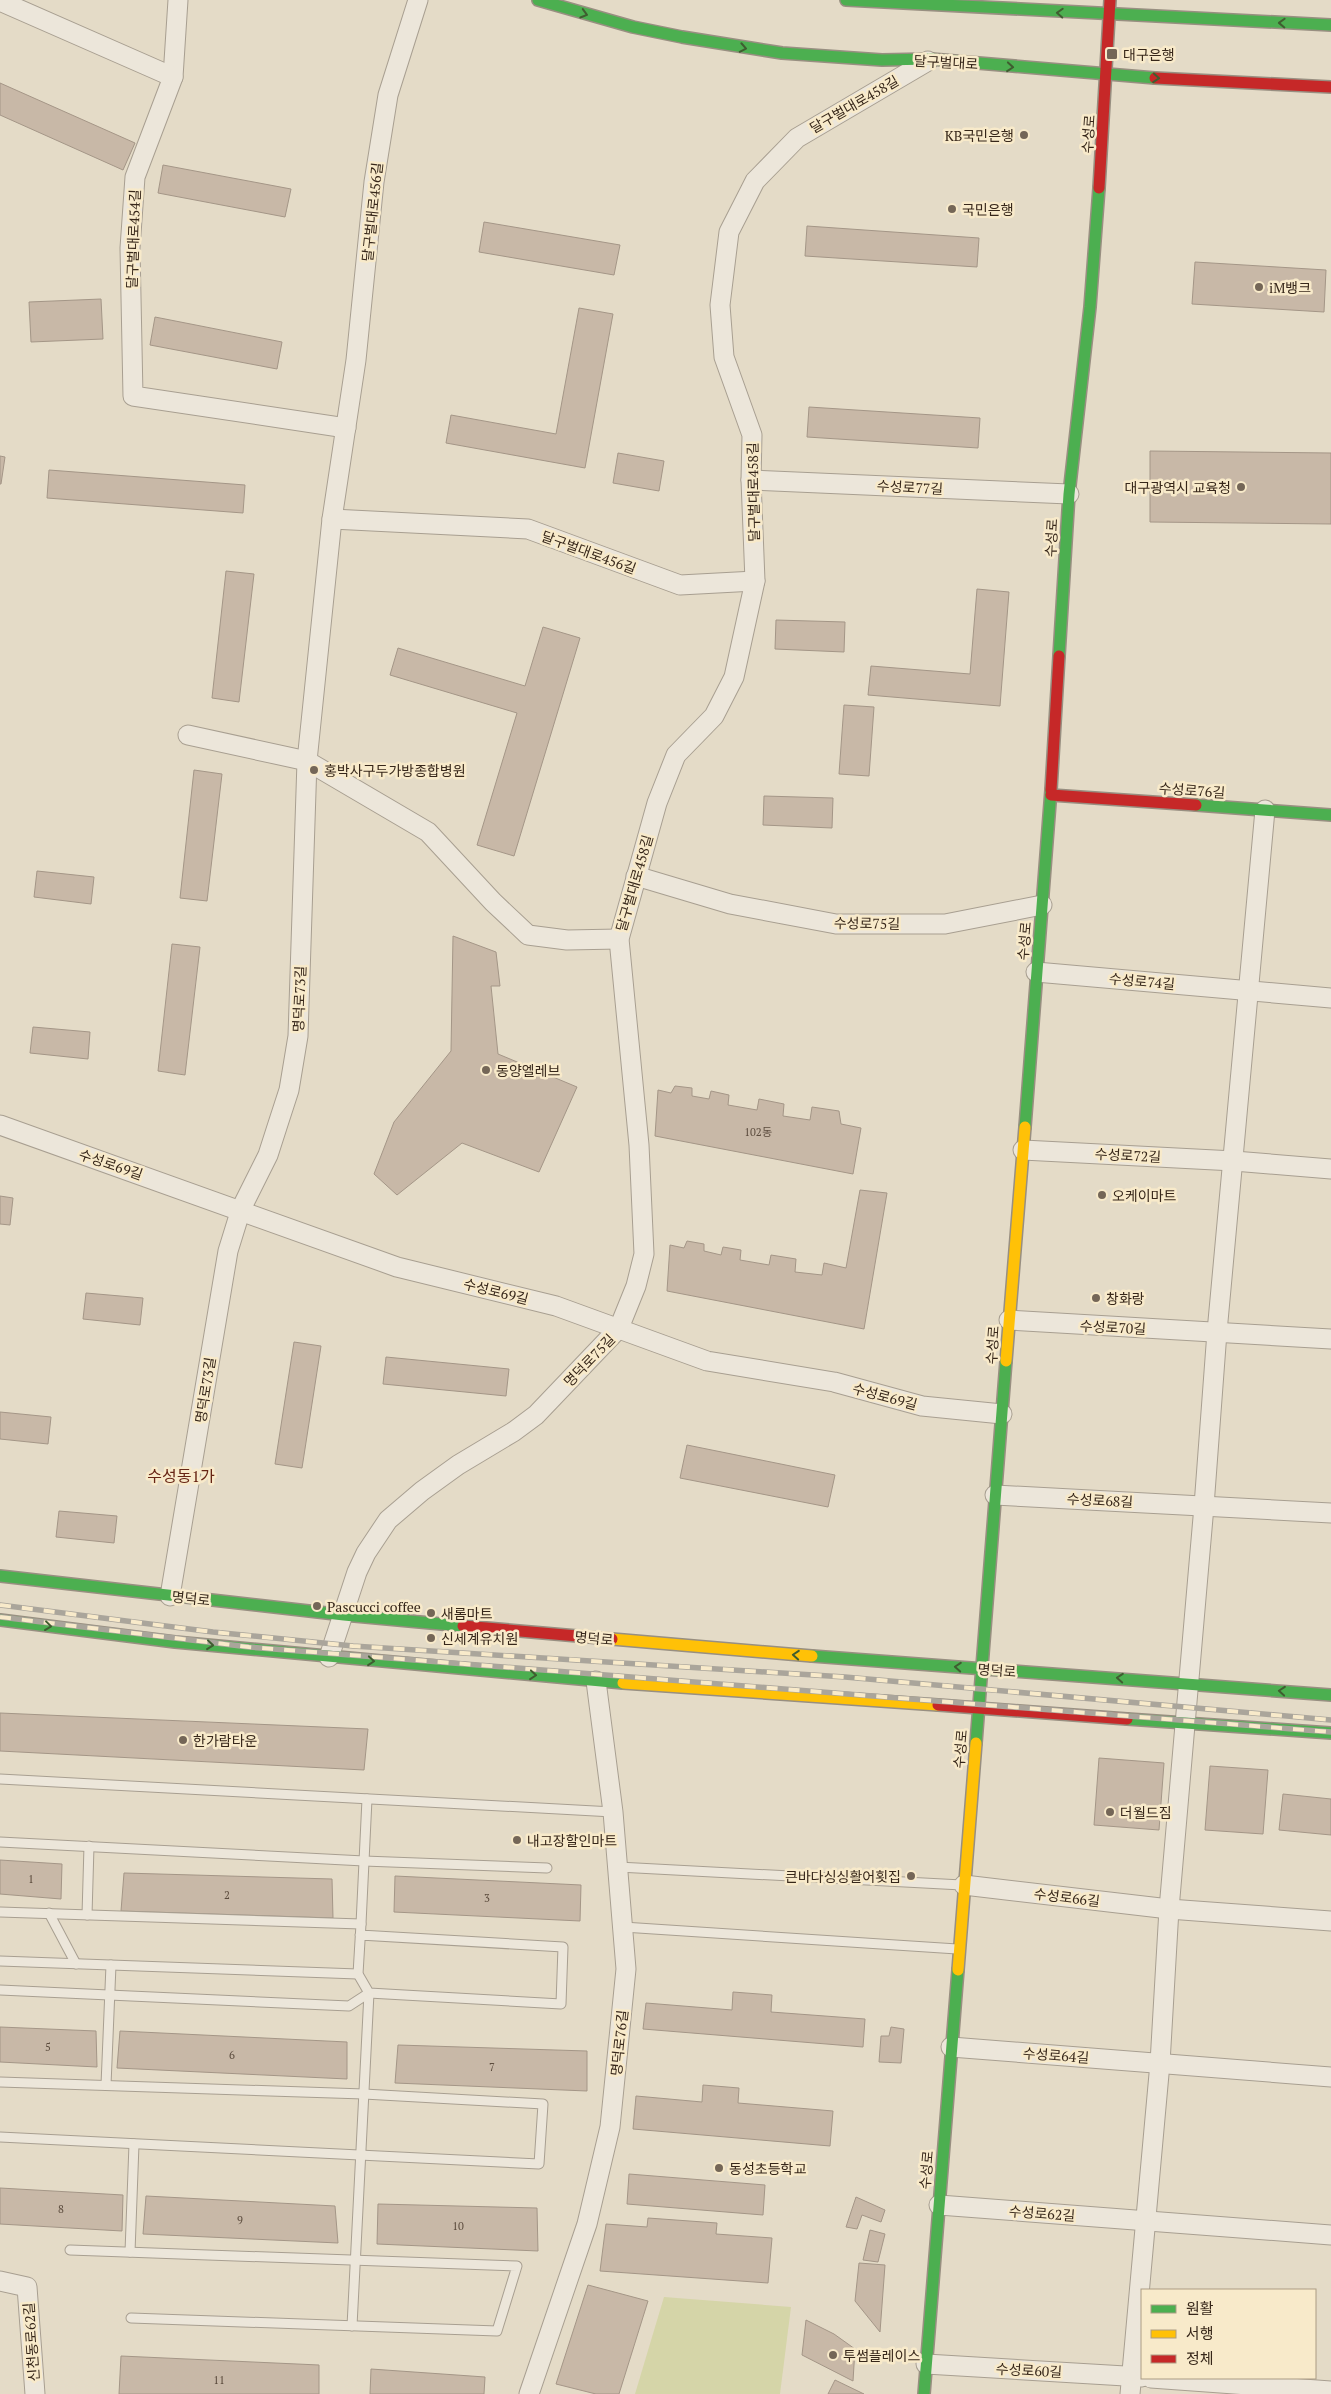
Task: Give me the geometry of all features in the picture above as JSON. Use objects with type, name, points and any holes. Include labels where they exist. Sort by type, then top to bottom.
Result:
[{"type":"main road","name":"달구벌대로","points":[[538,0],[635,28],[755,50],[894,61],[931,59],[1202,82],[1331,87]]},
{"type":"main road","points":[[846,0],[1331,25]]},
{"type":"main road","name":"수성로","points":[[924,2394],[1051,795],[1069,494],[1090,307],[1108,74],[1110,0]]},
{"type":"main road","name":"수성로76길","points":[[1051,795],[1331,815]]},
{"type":"main road","name":"명덕로","points":[[0,1576],[344,1615],[726,1650],[1331,1695]]},
{"type":"main road","points":[[0,1620],[175,1642],[596,1681],[1331,1733]]},
{"type":"street","name":"달구벌대로454길","points":[[178,0],[172,78],[135,177],[130,248],[133,396],[346,428]]},
{"type":"street","name":"달구벌대로456길","points":[[307,761],[332,519],[356,360],[374,182],[388,94],[418,0]]},
{"type":"street","points":[[6,2],[172,78]]},
{"type":"street","name":"달구벌대로458길","points":[[619,939],[657,803],[676,755],[714,716],[734,677],[755,581],[751,480],[752,435],[724,357],[720,305],[728,232],[755,180],[797,138],[931,59]]},
{"type":"street","name":"수성로77길","points":[[751,480],[1069,494]]},
{"type":"street","name":"달구벌대로456길","points":[[332,519],[528,529],[680,586],[755,581]]},
{"type":"street","points":[[188,735],[307,761],[428,832],[493,902],[528,935],[567,940],[619,939]]},
{"type":"street","name":"명덕로73길","points":[[170,1596],[228,1251],[241,1210],[272,1141],[289,1090],[298,1036],[307,761]]},
{"type":"street","points":[[1145,2220],[1160,2064],[1169,1909],[1217,1332],[1265,810]]},
{"type":"street","name":"수성로75길","points":[[636,876],[730,904],[836,924],[945,924],[1042,905]]},
{"type":"street","name":"명덕로75길","points":[[329,1657],[366,1553],[388,1520],[422,1491],[458,1465],[513,1432],[536,1415],[619,1328],[636,1286],[644,1254],[639,1145],[619,939]]},
{"type":"street","name":"수성로74길","points":[[1036,972],[1331,998]]},
{"type":"street","name":"수성로69길","points":[[0,1125],[397,1267],[556,1306],[707,1361],[834,1382],[922,1406],[1002,1414]]},
{"type":"street","name":"수성로72길","points":[[1023,1150],[1234,1161],[1331,1169]]},
{"type":"street","name":"수성로70길","points":[[1009,1320],[1331,1339]]},
{"type":"street","name":"수성로68길","points":[[995,1495],[1331,1513]]},
{"type":"street","name":"명덕로76길","points":[[529,2394],[587,2224],[610,2127],[626,1969],[613,1812],[596,1681]]},
{"type":"street","name":"수성로66길","points":[[964,1885],[1169,1909],[1331,1921]]},
{"type":"street","name":"수성로64길","points":[[951,2047],[1331,2077]]},
{"type":"street","name":"수성로62길","points":[[939,2205],[1331,2236]]},
{"type":"street","name":"수성로60길","points":[[926,2364],[1134,2382],[1145,2220]]},
{"type":"street","name":"신천동로62길","points":[[0,2281],[27,2287],[35,2394]]},
{"type":"street","points":[[1165,2379],[1331,2391]]},
{"type":"lane","points":[[0,1779],[613,1812]]},
{"type":"lane","points":[[352,2326],[369,1993],[358,1974],[367,1799]]},
{"type":"lane","points":[[0,1842],[364,1861],[547,1868]]},
{"type":"lane","points":[[87,1915],[89,1846]]},
{"type":"lane","points":[[618,1867],[964,1885]]},
{"type":"lane","points":[[0,1912],[361,1924]]},
{"type":"lane","points":[[49,1913],[76,1964]]},
{"type":"lane","points":[[623,1927],[959,1949]]},
{"type":"lane","points":[[0,1990],[349,2006],[369,1993],[560,2004],[563,1947],[360,1935]]},
{"type":"lane","points":[[0,1961],[358,1974]]},
{"type":"lane","points":[[106,2086],[111,1965]]},
{"type":"lane","points":[[0,2082],[364,2094],[543,2104],[539,2164],[0,2137]]},
{"type":"lane","points":[[130,2252],[134,2144]]},
{"type":"lane","points":[[70,2250],[517,2266],[497,2331],[131,2318]]},
{"type":"green space","points":[[664,2297],[791,2307],[780,2394],[635,2394]]},
{"type":"building","points":[[0,83],[135,143],[123,170],[0,115]]},
{"type":"building","points":[[163,165],[291,189],[285,217],[158,193]]},
{"type":"building","points":[[484,222],[620,245],[614,275],[479,252]]},
{"type":"building","points":[[807,226],[979,238],[977,267],[805,256]]},
{"type":"building","name":"iM뱅크","points":[[1195,262],[1326,270],[1324,312],[1192,304]]},
{"type":"building","points":[[101,299],[103,339],[31,342],[29,302]]},
{"type":"building","points":[[579,308],[613,314],[585,468],[446,443],[451,415],[556,434]]},
{"type":"building","points":[[155,317],[282,342],[277,369],[150,345]]},
{"type":"building","points":[[809,407],[980,418],[978,448],[807,437]]},
{"type":"building","name":"대구광역시 교육청","points":[[1150,451],[1331,453],[1331,524],[1150,522]]},
{"type":"building","points":[[618,453],[664,461],[659,491],[613,483]]},
{"type":"building","points":[[0,456],[5,457],[1,484],[0,484]]},
{"type":"building","points":[[49,470],[245,485],[243,513],[47,498]]},
{"type":"building","points":[[226,571],[254,574],[239,702],[212,698]]},
{"type":"building","points":[[977,589],[1009,592],[1000,706],[868,695],[871,666],[970,674]]},
{"type":"building","points":[[776,620],[845,622],[844,652],[775,649]]},
{"type":"building","points":[[543,627],[580,638],[514,856],[477,845],[517,713],[390,675],[398,648],[525,686]]},
{"type":"building","points":[[844,705],[874,707],[869,776],[839,774]]},
{"type":"building","points":[[194,770],[222,774],[207,901],[180,898]]},
{"type":"building","points":[[764,796],[833,798],[832,828],[763,825]]},
{"type":"building","points":[[37,871],[94,877],[91,904],[34,897]]},
{"type":"building","name":"동양엘레브","points":[[453,936],[496,952],[500,986],[491,986],[498,1054],[577,1087],[539,1172],[462,1143],[397,1195],[374,1174],[394,1122],[451,1051]]},
{"type":"building","points":[[172,944],[200,947],[185,1075],[158,1071]]},
{"type":"building","points":[[33,1027],[90,1032],[88,1059],[30,1053]]},
{"type":"building","points":[[675,1086],[692,1088],[692,1096],[709,1099],[711,1091],[729,1095],[728,1105],[757,1110],[759,1099],[784,1104],[783,1116],[810,1120],[812,1107],[839,1111],[841,1124],[861,1128],[853,1174],[655,1136],[658,1090],[671,1093]]},
{"type":"building","points":[[860,1190],[887,1193],[864,1329],[667,1291],[670,1245],[684,1248],[687,1241],[704,1244],[704,1251],[721,1255],[723,1247],[741,1250],[740,1260],[769,1265],[771,1255],[796,1259],[795,1272],[822,1275],[824,1263],[846,1268]]},
{"type":"building","points":[[0,1196],[13,1198],[10,1225],[0,1224]]},
{"type":"building","points":[[86,1293],[143,1298],[140,1325],[83,1319]]},
{"type":"building","points":[[294,1342],[321,1346],[302,1468],[275,1464]]},
{"type":"building","points":[[386,1357],[509,1369],[506,1396],[383,1384]]},
{"type":"building","points":[[0,1412],[51,1417],[48,1444],[0,1439]]},
{"type":"building","points":[[687,1445],[835,1475],[828,1507],[680,1478]]},
{"type":"building","points":[[59,1511],[117,1516],[114,1543],[56,1537]]},
{"type":"building","name":"한가람타운","points":[[0,1713],[368,1729],[364,1770],[0,1751]]},
{"type":"building","points":[[1099,1758],[1164,1763],[1159,1830],[1094,1825]]},
{"type":"building","points":[[1210,1766],[1268,1770],[1263,1834],[1205,1830]]},
{"type":"building","points":[[1283,1794],[1331,1799],[1331,1835],[1279,1830]]},
{"type":"building","points":[[0,1860],[62,1864],[61,1899],[0,1894]]},
{"type":"building","points":[[124,1873],[332,1879],[333,1918],[121,1911]]},
{"type":"building","points":[[395,1876],[581,1885],[580,1921],[394,1912]]},
{"type":"building","points":[[733,1992],[772,1995],[771,2012],[865,2019],[863,2047],[643,2029],[646,2003],[732,2010]]},
{"type":"building","points":[[0,2027],[96,2031],[97,2067],[0,2062]]},
{"type":"building","points":[[891,2027],[904,2029],[901,2063],[879,2062],[881,2036],[889,2036]]},
{"type":"building","points":[[120,2031],[347,2042],[347,2079],[117,2068]]},
{"type":"building","points":[[398,2045],[587,2051],[587,2091],[395,2083]]},
{"type":"building","points":[[703,2085],[739,2088],[738,2103],[833,2111],[830,2146],[633,2129],[636,2096],[702,2102]]},
{"type":"building","points":[[629,2174],[765,2185],[763,2215],[627,2204]]},
{"type":"building","points":[[0,2188],[123,2195],[122,2231],[0,2224]]},
{"type":"building","points":[[146,2196],[335,2206],[338,2243],[143,2234]]},
{"type":"building","points":[[856,2197],[885,2210],[881,2222],[862,2215],[857,2229],[846,2227]]},
{"type":"building","points":[[378,2204],[537,2208],[538,2251],[377,2244]]},
{"type":"building","points":[[648,2218],[717,2223],[716,2234],[772,2238],[768,2283],[600,2271],[606,2224],[647,2227]]},
{"type":"building","points":[[870,2230],[885,2234],[878,2262],[863,2260]]},
{"type":"building","points":[[859,2263],[885,2265],[880,2332],[855,2301]]},
{"type":"building","points":[[588,2285],[648,2301],[619,2394],[596,2394],[556,2384]]},
{"type":"building","points":[[806,2320],[834,2334],[855,2349],[853,2381],[802,2355]]},
{"type":"building","points":[[121,2356],[319,2365],[319,2394],[119,2394]]},
{"type":"building","points":[[371,2369],[485,2377],[484,2394],[370,2394]]},
{"type":"building","points":[[835,2380],[864,2394],[828,2394]]},
{"type":"railway","points":[[0,1605],[213,1632],[353,1646],[845,1677],[1331,1720]]},
{"type":"railway","points":[[0,1617],[249,1647],[1331,1732]]},
{"type":"traffic: fast","points":[[538,0],[633,27],[782,53],[882,60],[931,59],[1155,78]]},
{"type":"traffic: fast","points":[[846,0],[1331,25]]},
{"type":"traffic: fast","points":[[1059,656],[1069,494],[1090,307],[1099,188]]},
{"type":"traffic: fast","points":[[1025,1127],[1051,790]]},
{"type":"traffic: fast","points":[[1196,805],[1331,815]]},
{"type":"traffic: fast","points":[[976,1743],[1006,1361]]},
{"type":"traffic: fast","points":[[0,1576],[344,1615],[463,1626]]},
{"type":"traffic: fast","points":[[0,1620],[175,1642],[623,1683]]},
{"type":"traffic: fast","points":[[812,1656],[1331,1695]]},
{"type":"traffic: fast","points":[[1127,1719],[1331,1733]]},
{"type":"traffic: fast","points":[[924,2394],[958,1970]]},
{"type":"traffic: slow","points":[[1006,1361],[1025,1127]]},
{"type":"traffic: slow","points":[[612,1639],[812,1656]]},
{"type":"traffic: slow","points":[[623,1683],[938,1705]]},
{"type":"traffic: slow","points":[[958,1970],[976,1743]]},
{"type":"traffic: jam","points":[[1099,188],[1110,0]]},
{"type":"traffic: jam","points":[[1155,78],[1331,87]]},
{"type":"traffic: jam","points":[[1051,790],[1059,656]]},
{"type":"traffic: jam","points":[[1051,795],[1196,805]]},
{"type":"traffic: jam","points":[[463,1626],[612,1639]]},
{"type":"traffic: jam","points":[[938,1705],[1127,1719]]},
{"type":"place","name":"대구은행","points":[[1112,54]]},
{"type":"place","name":"KB국민은행","points":[[1024,135]]},
{"type":"place","name":"국민은행","points":[[952,209]]},
{"type":"place","name":"iM뱅크","points":[[1259,287]]},
{"type":"place","name":"대구광역시 교육청","points":[[1241,487]]},
{"type":"place","name":"홍박사구두가방종합병원","points":[[314,770]]},
{"type":"place","name":"동양엘레브","points":[[486,1070]]},
{"type":"place","name":"오케이마트","points":[[1102,1195]]},
{"type":"place","name":"창화랑","points":[[1096,1298]]},
{"type":"place","name":"Pascucci coffee","points":[[317,1606]]},
{"type":"place","name":"새롬마트","points":[[431,1613]]},
{"type":"place","name":"신세계유치원","points":[[431,1638]]},
{"type":"place","name":"한가람타운","points":[[183,1740]]},
{"type":"place","name":"더월드짐","points":[[1110,1812]]},
{"type":"place","name":"내고장할인마트","points":[[517,1840]]},
{"type":"place","name":"큰바다싱싱활어횟집","points":[[911,1876]]},
{"type":"place","name":"동성초등학교","points":[[719,2168]]},
{"type":"place","name":"투썸플레이스","points":[[833,2355]]},
{"type":"district","name":"수성동1가","points":[[181,1476]]}]
